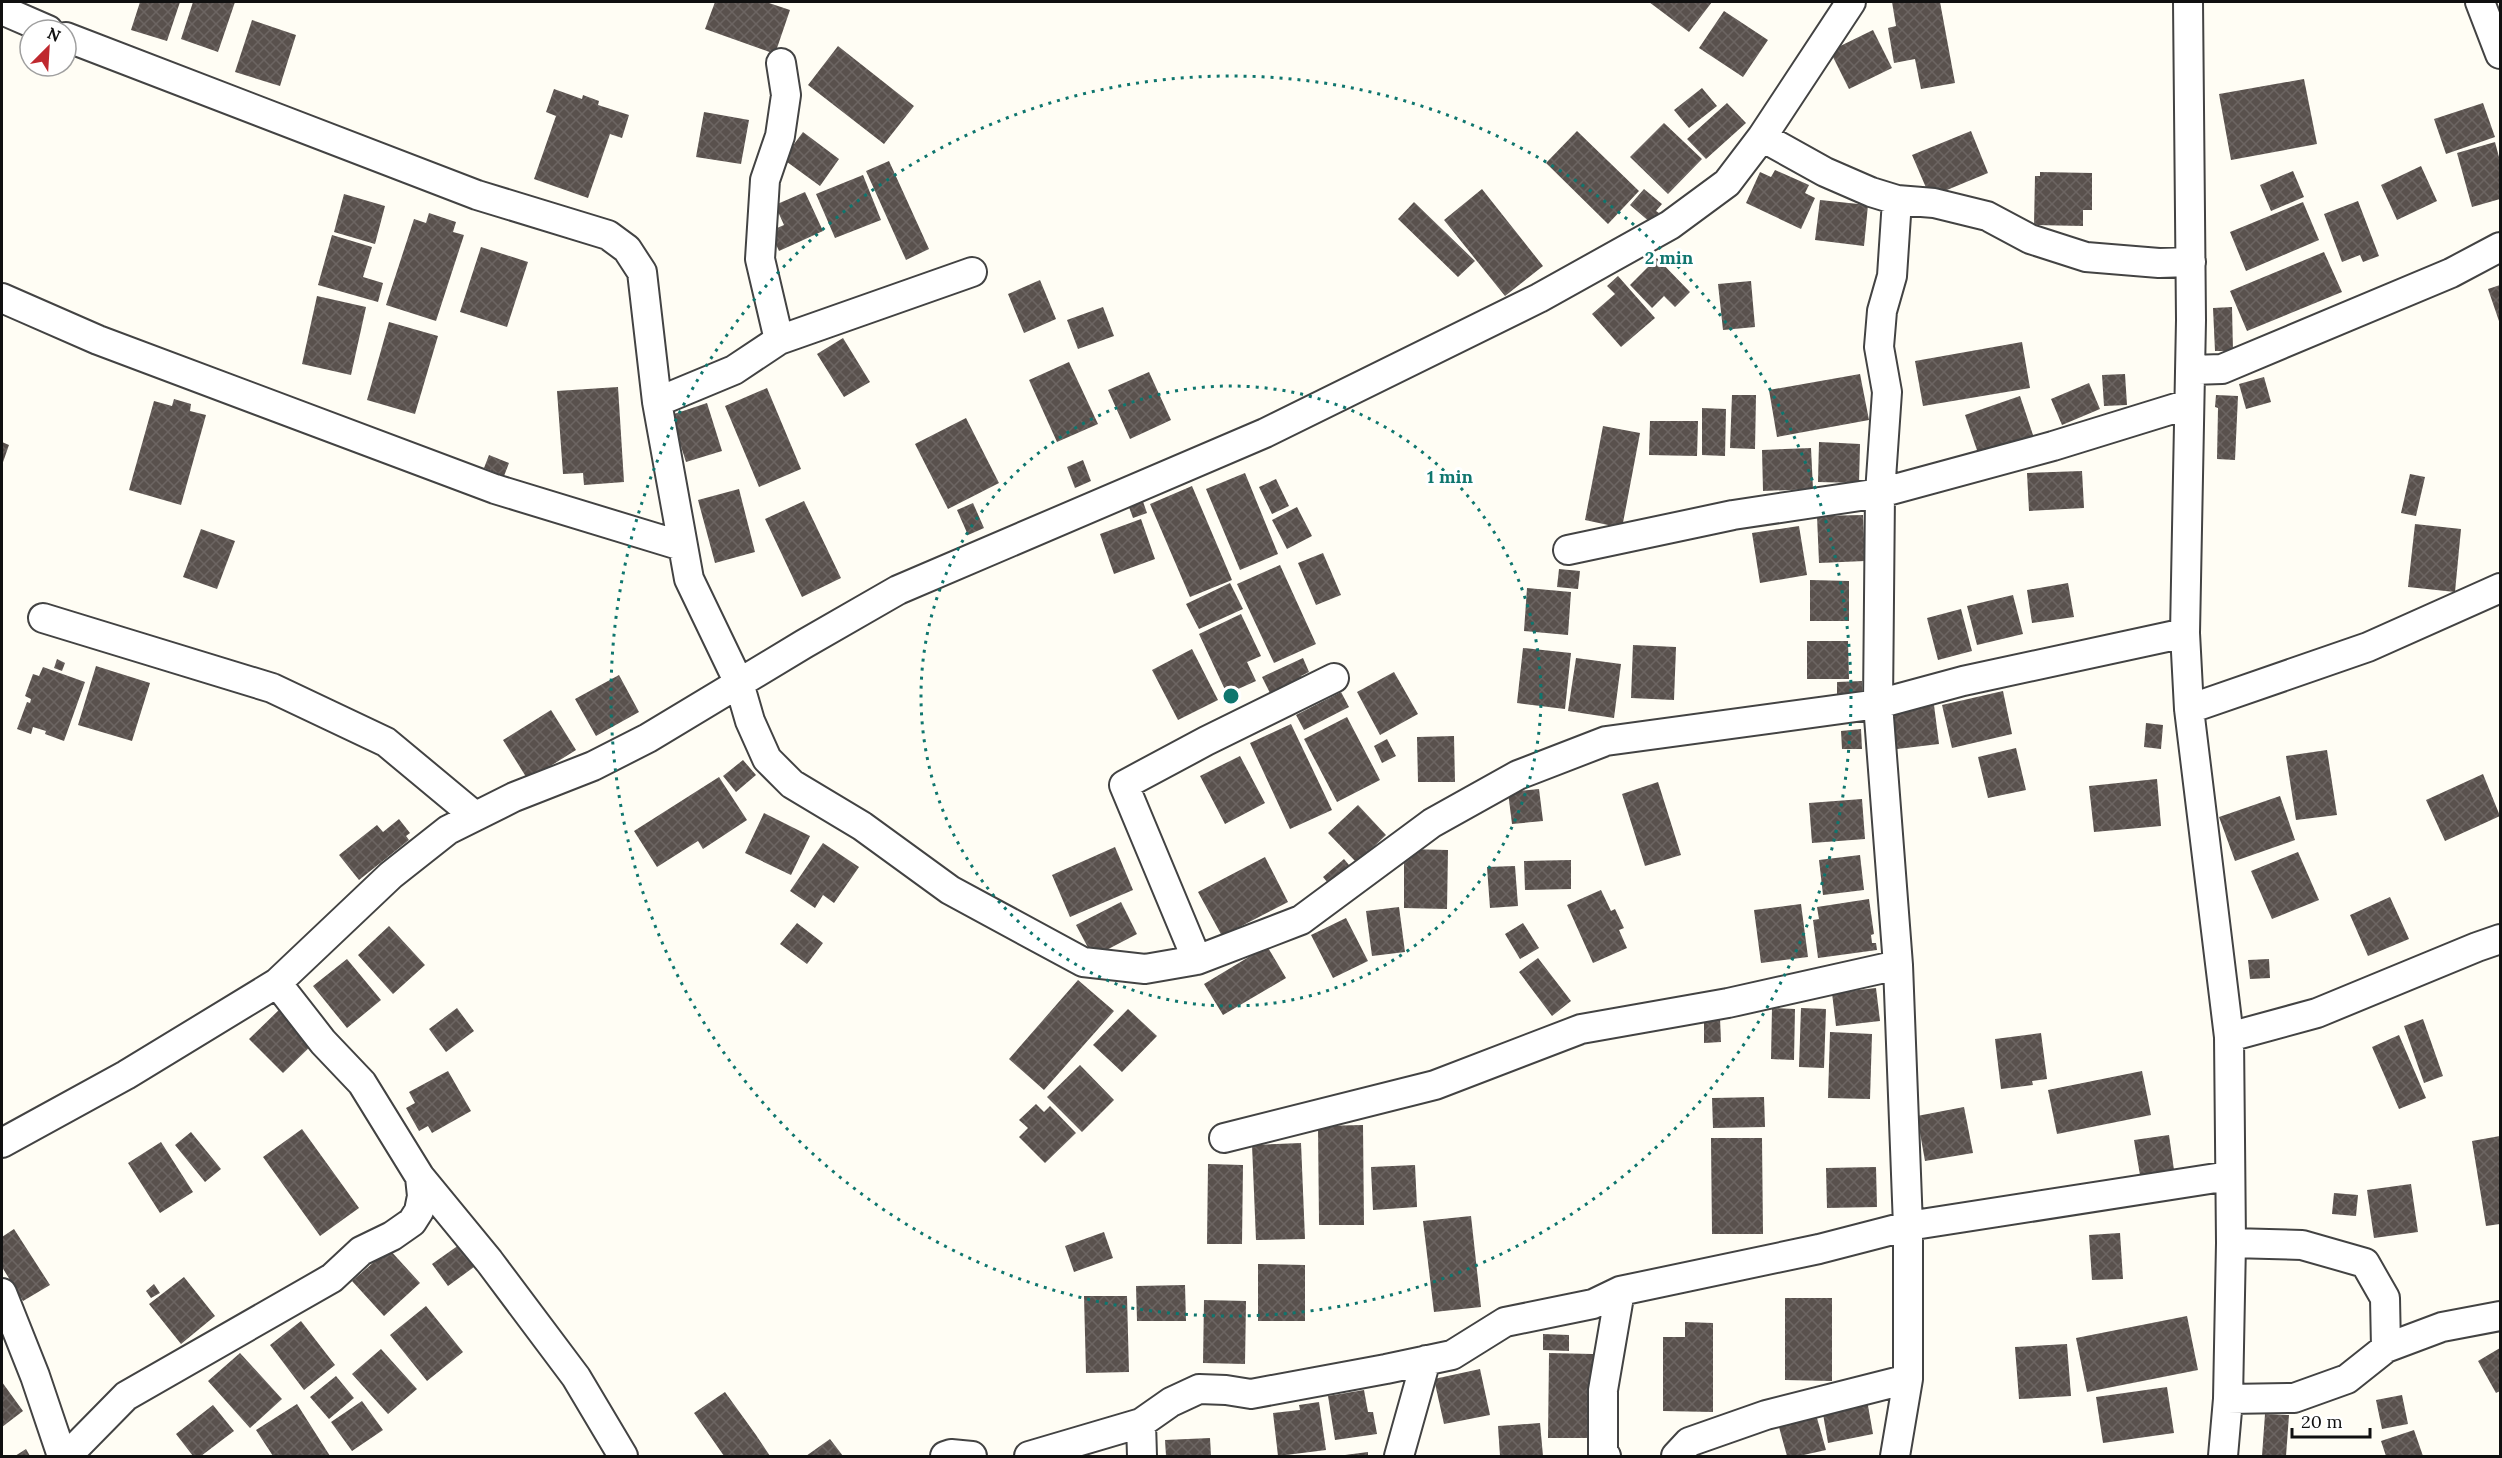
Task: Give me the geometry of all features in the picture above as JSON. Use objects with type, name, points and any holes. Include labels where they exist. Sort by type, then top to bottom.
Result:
[{"type":"street","points":[[2,1143],[126,1075],[277,982],[391,875],[448,830],[514,797],[592,766],[648,738],[898,590],[1265,433],[1539,298],[1670,225],[1727,183],[1762,137],[1851,2]]},
{"type":"street","points":[[2188,2],[2191,370],[2185,633],[2189,710],[2229,1037],[2231,1243],[2228,1399],[2223,1456]]},
{"type":"street","points":[[2480,2],[2500,54]]},
{"type":"street","points":[[2,10],[20,18]]},
{"type":"street","points":[[78,42],[477,195],[608,235],[627,249],[642,272],[657,402],[688,579],[739,683],[750,721],[767,759],[792,784],[862,826],[950,890],[1083,962],[1144,969],[1197,960],[1301,920],[1432,823],[1518,775],[1606,741],[1878,704],[1963,681],[2185,633]]},
{"type":"street","points":[[779,340],[760,260],[765,180],[780,136],[786,95],[782,63]]},
{"type":"street","points":[[1762,137],[1825,172],[1871,192],[1897,200],[1934,203],[1987,216],[2030,239],[2086,257],[2159,263],[2191,262]]},
{"type":"street","points":[[1895,1456],[1908,1379],[1908,1226],[1898,965],[1878,704],[1880,493],[1887,392],[1879,346],[1882,311],[1892,276],[1897,200]]},
{"type":"street","points":[[2191,370],[2222,369],[2451,273],[2500,247]]},
{"type":"street","points":[[657,402],[734,370],[779,340],[972,272]]},
{"type":"street","points":[[2,298],[98,340],[495,489],[682,546]]},
{"type":"street","points":[[1568,550],[1733,515],[1880,493],[2053,446],[2189,404]]},
{"type":"street","points":[[2189,710],[2368,647],[2500,588]]},
{"type":"street","points":[[43,618],[272,688],[386,742],[475,816]]},
{"type":"street","points":[[1197,960],[1125,785],[1206,741],[1334,678]]},
{"type":"street","points":[[2229,1037],[2317,1013],[2500,939]]},
{"type":"street","points":[[1224,1138],[1435,1084],[1581,1029],[1728,1003],[1898,965]]},
{"type":"street","points":[[277,982],[323,1042],[362,1083],[420,1177],[489,1261],[576,1377],[622,1456]]},
{"type":"street","points":[[1029,1456],[1141,1423],[1171,1402],[1199,1389],[1226,1389],[1251,1394],[1452,1355],[1505,1322],[1593,1304],[1620,1291],[1819,1249],[1908,1226],[2229,1176]]},
{"type":"street","points":[[67,1456],[126,1396],[332,1278],[361,1251],[392,1236],[412,1222],[419,1211],[422,1196],[420,1177]]},
{"type":"street","points":[[2231,1243],[2302,1245],[2365,1263],[2385,1298],[2386,1348]]},
{"type":"street","points":[[1605,1456],[1603,1454],[1603,1390],[1620,1291]]},
{"type":"street","points":[[2,1293],[35,1376],[62,1456]]},
{"type":"street","points":[[2228,1399],[2294,1398],[2347,1379],[2386,1348],[2442,1326],[2500,1316]]},
{"type":"street","points":[[1399,1456],[1426,1360]]},
{"type":"street","points":[[1676,1456],[1689,1442],[1766,1415],[1908,1379]]},
{"type":"street","points":[[1141,1423],[1142,1456]]},
{"type":"street","points":[[945,1456],[951,1454],[972,1456]]},
{"type":"building","points":[[140,2],[180,2],[167,41],[131,30]]},
{"type":"building","points":[[193,2],[235,2],[218,52],[181,39]]},
{"type":"building","points":[[715,2],[766,2],[790,10],[775,54],[705,29]]},
{"type":"building","points":[[1649,2],[1712,2],[1689,32]]},
{"type":"building","points":[[1892,2],[1940,2],[1955,83],[1921,89],[1915,59],[1894,63],[1888,28],[1896,26]]},
{"type":"building","points":[[1724,11],[1768,40],[1743,77],[1699,48]]},
{"type":"building","points":[[252,20],[296,35],[280,86],[235,72]]},
{"type":"building","points":[[1873,30],[1892,68],[1849,89],[1830,51]]},
{"type":"building","points":[[838,46],[914,106],[884,144],[808,85]]},
{"type":"building","points":[[2304,79],[2317,144],[2231,160],[2219,94]]},
{"type":"building","points":[[1702,88],[1717,106],[1689,128],[1674,110]]},
{"type":"building","points":[[554,89],[582,99],[583,95],[599,101],[598,105],[629,115],[622,138],[610,134],[588,198],[534,179],[556,116],[546,112]]},
{"type":"building","points":[[1727,103],[1746,123],[1706,159],[1687,139]]},
{"type":"building","points":[[2483,103],[2495,137],[2446,154],[2434,119]]},
{"type":"building","points":[[704,112],[749,120],[741,164],[696,157]]},
{"type":"building","points":[[1664,123],[1702,159],[1668,194],[1630,157]]},
{"type":"building","points":[[1577,131],[1639,191],[1608,224],[1546,163]]},
{"type":"building","points":[[1971,131],[1988,173],[1930,197],[1912,155]]},
{"type":"building","points":[[803,132],[839,159],[820,186],[783,159]]},
{"type":"building","points":[[2495,142],[2500,161],[2500,199],[2472,207],[2457,153]]},
{"type":"building","points":[[889,161],[929,249],[906,260],[866,171]]},
{"type":"building","points":[[2421,166],[2437,201],[2397,220],[2381,185]]},
{"type":"building","points":[[1775,170],[1809,185],[1805,193],[1815,198],[1801,229],[1746,203],[1760,172],[1771,177]]},
{"type":"building","points":[[2293,171],[2304,197],[2271,211],[2260,185]]},
{"type":"building","points":[[2040,172],[2092,173],[2092,210],[2083,210],[2083,226],[2034,225],[2035,176],[2040,176]]},
{"type":"building","points":[[863,175],[881,220],[835,238],[816,194]]},
{"type":"building","points":[[1482,189],[1543,266],[1505,296],[1444,220]]},
{"type":"building","points":[[1644,189],[1662,204],[1656,211],[1659,213],[1651,223],[1630,205]]},
{"type":"building","points":[[805,192],[823,231],[779,251],[770,231],[784,225],[775,205]]},
{"type":"building","points":[[344,194],[385,206],[375,244],[334,232]]},
{"type":"building","points":[[1820,200],[1868,205],[1864,246],[1815,240]]},
{"type":"building","points":[[2358,201],[2379,256],[2363,262],[2360,255],[2342,262],[2324,214]]},
{"type":"building","points":[[1414,202],[1475,261],[1458,277],[1398,219]]},
{"type":"building","points":[[2303,202],[2319,240],[2246,271],[2230,232]]},
{"type":"building","points":[[429,213],[456,222],[453,232],[464,235],[436,321],[386,305],[414,219],[426,223]]},
{"type":"building","points":[[332,235],[372,247],[363,277],[383,283],[378,302],[318,285]]},
{"type":"building","points":[[481,247],[528,262],[507,327],[460,312]]},
{"type":"building","points":[[2324,252],[2342,292],[2247,331],[2230,291]]},
{"type":"building","points":[[1657,258],[1690,292],[1675,307],[1664,296],[1652,308],[1630,285]]},
{"type":"building","points":[[1618,276],[1655,318],[1621,347],[1592,314],[1615,294],[1607,286]]},
{"type":"building","points":[[1040,280],[1056,319],[1024,333],[1008,294]]},
{"type":"building","points":[[1751,281],[1755,327],[1723,330],[1718,284]]},
{"type":"building","points":[[2500,285],[2500,324],[2488,289]]},
{"type":"building","points":[[317,296],[366,307],[351,375],[302,364]]},
{"type":"building","points":[[1103,307],[1114,336],[1078,349],[1067,320]]},
{"type":"building","points":[[2232,307],[2233,351],[2215,351],[2213,308]]},
{"type":"building","points":[[389,322],[438,336],[415,414],[367,400]]},
{"type":"building","points":[[843,338],[870,382],[844,397],[817,354]]},
{"type":"building","points":[[2022,342],[2030,388],[1923,406],[1915,361]]},
{"type":"building","points":[[1069,362],[1098,424],[1057,442],[1029,380]]},
{"type":"building","points":[[1149,372],[1171,420],[1130,439],[1108,390]]},
{"type":"building","points":[[1860,374],[1869,420],[1777,437],[1769,390]]},
{"type":"building","points":[[2125,374],[2127,405],[2104,406],[2102,375]]},
{"type":"building","points":[[2264,377],[2271,402],[2246,409],[2239,384]]},
{"type":"building","points":[[2089,383],[2100,409],[2062,425],[2051,399]]},
{"type":"building","points":[[618,387],[624,482],[584,485],[583,473],[563,474],[557,391]]},
{"type":"building","points":[[767,388],[801,469],[759,487],[725,406]]},
{"type":"building","points":[[1732,395],[1756,395],[1755,449],[1730,448]]},
{"type":"building","points":[[2216,395],[2238,396],[2235,460],[2217,459]]},
{"type":"building","points":[[2020,396],[2034,438],[1979,456],[1965,415]]},
{"type":"building","points":[[174,399],[191,404],[190,411],[206,415],[181,505],[129,490],[154,401],[172,406]]},
{"type":"building","points":[[707,403],[722,451],[686,462],[671,415]]},
{"type":"building","points":[[1702,408],[1726,409],[1725,456],[1702,455]]},
{"type":"building","points":[[966,418],[999,483],[948,509],[915,444]]},
{"type":"building","points":[[1650,421],[1698,421],[1697,456],[1649,455]]},
{"type":"building","points":[[1603,426],[1640,433],[1622,528],[1585,520]]},
{"type":"building","points":[[2,442],[9,445],[2,465]]},
{"type":"building","points":[[1819,442],[1860,444],[1859,483],[1818,482]]},
{"type":"building","points":[[1811,448],[1813,489],[1763,491],[1762,450]]},
{"type":"building","points":[[489,455],[509,463],[504,476],[484,468]]},
{"type":"building","points":[[1083,460],[1091,481],[1075,488],[1067,467]]},
{"type":"building","points":[[2082,471],[2084,508],[2029,511],[2027,473]]},
{"type":"building","points":[[1245,473],[1278,554],[1240,570],[1206,489]]},
{"type":"building","points":[[2410,474],[2425,477],[2416,516],[2401,513]]},
{"type":"building","points":[[1276,479],[1289,506],[1272,514],[1259,487]]},
{"type":"building","points":[[1192,486],[1232,580],[1190,597],[1150,504]]},
{"type":"building","points":[[739,489],[755,552],[715,563],[698,500]]},
{"type":"building","points":[[1140,493],[1147,513],[1133,518],[1126,499]]},
{"type":"building","points":[[804,501],[841,578],[802,597],[765,519]]},
{"type":"building","points":[[973,503],[984,528],[968,535],[957,510]]},
{"type":"building","points":[[1297,507],[1312,536],[1287,549],[1272,520]]},
{"type":"building","points":[[1863,515],[1865,561],[1819,563],[1817,516]]},
{"type":"building","points":[[1141,519],[1155,559],[1114,574],[1100,534]]},
{"type":"building","points":[[2415,524],[2461,529],[2455,592],[2408,587]]},
{"type":"building","points":[[1799,526],[1807,575],[1760,583],[1752,533]]},
{"type":"building","points":[[201,529],[235,541],[217,589],[183,577]]},
{"type":"building","points":[[1323,553],[1341,595],[1316,605],[1298,563]]},
{"type":"building","points":[[1280,565],[1316,644],[1274,663],[1237,584]]},
{"type":"building","points":[[1559,569],[1580,571],[1578,589],[1557,587]]},
{"type":"building","points":[[1810,580],[1849,581],[1849,621],[1810,621]]},
{"type":"building","points":[[1230,583],[1243,609],[1199,629],[1186,604]]},
{"type":"building","points":[[2068,583],[2074,617],[2032,623],[2027,590]]},
{"type":"building","points":[[1527,588],[1571,592],[1568,635],[1524,631]]},
{"type":"building","points":[[2013,595],[2023,634],[1977,645],[1967,606]]},
{"type":"building","points":[[1961,609],[1972,651],[1938,660],[1927,618]]},
{"type":"building","points":[[1241,614],[1261,656],[1247,662],[1256,681],[1227,694],[1199,634]]},
{"type":"building","points":[[1807,641],[1848,641],[1849,679],[1807,679]]},
{"type":"building","points":[[1633,645],[1676,647],[1674,700],[1631,698]]},
{"type":"building","points":[[1523,648],[1571,653],[1565,709],[1517,703]]},
{"type":"building","points":[[1192,649],[1218,700],[1178,720],[1152,670]]},
{"type":"building","points":[[1303,658],[1309,672],[1301,676],[1305,684],[1273,699],[1262,677]]},
{"type":"building","points":[[1576,658],[1621,664],[1614,718],[1568,711]]},
{"type":"building","points":[[57,659],[65,663],[62,671],[54,668]]},
{"type":"building","points":[[96,666],[150,683],[132,741],[78,725]]},
{"type":"building","points":[[43,667],[85,682],[64,741],[33,727],[31,734],[17,729],[27,702],[30,703],[31,699],[25,696],[33,674],[39,676]]},
{"type":"building","points":[[1394,672],[1418,714],[1380,735],[1357,692]]},
{"type":"building","points":[[619,675],[639,712],[596,736],[575,699]]},
{"type":"building","points":[[1862,681],[1862,696],[1837,696],[1837,682]]},
{"type":"building","points":[[2003,691],[2012,734],[1952,748],[1942,705]]},
{"type":"building","points":[[1341,692],[1349,707],[1304,730],[1296,715]]},
{"type":"building","points":[[1934,705],[1939,744],[1897,749],[1892,710]]},
{"type":"building","points":[[551,710],[576,750],[528,780],[503,740]]},
{"type":"building","points":[[1347,717],[1380,780],[1337,802],[1304,739]]},
{"type":"building","points":[[2146,723],[2163,725],[2161,749],[2144,747]]},
{"type":"building","points":[[1291,724],[1332,810],[1290,829],[1250,743]]},
{"type":"building","points":[[1861,729],[1862,749],[1842,749],[1841,731]]},
{"type":"building","points":[[1454,736],[1455,782],[1418,782],[1417,737]]},
{"type":"building","points":[[1387,739],[1396,756],[1382,763],[1374,746]]},
{"type":"building","points":[[2016,748],[2026,790],[1988,798],[1978,757]]},
{"type":"building","points":[[2327,750],[2337,815],[2296,820],[2286,756]]},
{"type":"building","points":[[1240,756],[1265,803],[1225,824],[1200,776]]},
{"type":"building","points":[[743,760],[756,775],[736,792],[723,776]]},
{"type":"building","points":[[2483,774],[2500,816],[2445,841],[2426,800]]},
{"type":"building","points":[[719,777],[747,820],[703,849],[698,841],[657,867],[634,831]]},
{"type":"building","points":[[2157,779],[2161,826],[2094,832],[2089,786]]},
{"type":"building","points":[[1658,782],[1681,855],[1645,866],[1622,794]]},
{"type":"building","points":[[1539,789],[1543,821],[1512,824],[1508,792]]},
{"type":"building","points":[[2280,796],[2295,840],[2235,861],[2219,817]]},
{"type":"building","points":[[1862,799],[1865,839],[1812,843],[1809,803]]},
{"type":"building","points":[[1358,805],[1386,835],[1357,863],[1328,833]]},
{"type":"building","points":[[764,813],[810,836],[791,875],[745,853]]},
{"type":"building","points":[[399,819],[410,833],[406,836],[409,840],[359,880],[339,855],[377,825],[383,832]]},
{"type":"building","points":[[823,843],[859,867],[834,903],[823,895],[815,908],[790,891]]},
{"type":"building","points":[[1115,847],[1133,890],[1070,917],[1052,875]]},
{"type":"building","points":[[1404,849],[1448,850],[1447,909],[1404,908]]},
{"type":"building","points":[[2298,852],[2319,900],[2272,919],[2251,871]]},
{"type":"building","points":[[1860,855],[1864,890],[1823,895],[1819,860]]},
{"type":"building","points":[[1265,857],[1288,902],[1222,936],[1198,892]]},
{"type":"building","points":[[1344,859],[1354,871],[1333,889],[1323,877]]},
{"type":"building","points":[[1571,860],[1571,889],[1525,890],[1524,861]]},
{"type":"building","points":[[1515,866],[1518,906],[1490,908],[1487,867]]},
{"type":"building","points":[[1601,890],[1611,911],[1615,909],[1624,928],[1619,930],[1627,948],[1593,963],[1567,905]]},
{"type":"building","points":[[2390,897],[2409,939],[2368,956],[2350,915]]},
{"type":"building","points":[[1869,899],[1874,934],[1871,935],[1872,943],[1876,943],[1877,950],[1818,958],[1813,920],[1819,919],[1817,907]]},
{"type":"building","points":[[1121,902],[1137,934],[1093,957],[1076,925]]},
{"type":"building","points":[[1801,904],[1808,957],[1761,963],[1754,910]]},
{"type":"building","points":[[1399,907],[1405,952],[1372,956],[1366,911]]},
{"type":"building","points":[[1346,918],[1368,961],[1333,978],[1311,935]]},
{"type":"building","points":[[797,923],[823,943],[807,964],[780,944]]},
{"type":"building","points":[[1523,923],[1539,948],[1520,959],[1505,934]]},
{"type":"building","points":[[389,926],[425,965],[393,994],[358,955]]},
{"type":"building","points":[[1267,946],[1286,978],[1223,1015],[1204,984]]},
{"type":"building","points":[[1538,958],[1571,1001],[1552,1016],[1519,972]]},
{"type":"building","points":[[347,959],[381,1000],[347,1028],[313,986]]},
{"type":"building","points":[[2269,959],[2270,978],[2250,979],[2248,960]]},
{"type":"building","points":[[1078,980],[1114,1011],[1044,1090],[1009,1059]]},
{"type":"building","points":[[1876,988],[1880,1021],[1836,1026],[1832,993]]},
{"type":"building","points":[[281,1008],[315,1042],[283,1073],[249,1039]]},
{"type":"building","points":[[457,1008],[474,1031],[446,1052],[429,1029]]},
{"type":"building","points":[[1772,1008],[1795,1009],[1794,1060],[1771,1059]]},
{"type":"building","points":[[1801,1008],[1826,1009],[1824,1068],[1799,1067]]},
{"type":"building","points":[[1128,1009],[1157,1036],[1122,1072],[1093,1045]]},
{"type":"building","points":[[1704,1018],[1720,1018],[1721,1042],[1704,1043]]},
{"type":"building","points":[[2423,1019],[2443,1076],[2424,1083],[2404,1026]]},
{"type":"building","points":[[1830,1032],[1872,1034],[1870,1099],[1828,1098]]},
{"type":"building","points":[[2041,1033],[2047,1079],[2032,1081],[2033,1085],[2001,1089],[1995,1039]]},
{"type":"building","points":[[2399,1035],[2426,1098],[2399,1109],[2372,1047]]},
{"type":"building","points":[[1080,1065],[1114,1100],[1082,1132],[1047,1097]]},
{"type":"building","points":[[448,1071],[471,1111],[432,1133],[428,1126],[419,1131],[406,1108],[415,1103],[409,1092]]},
{"type":"building","points":[[2142,1071],[2151,1115],[2057,1134],[2048,1090]]},
{"type":"building","points":[[1764,1097],[1765,1127],[1713,1128],[1712,1098]]},
{"type":"building","points":[[1036,1104],[1044,1112],[1050,1106],[1076,1133],[1045,1163],[1019,1137],[1028,1128],[1019,1120]]},
{"type":"building","points":[[1964,1107],[1973,1153],[1925,1161],[1917,1116]]},
{"type":"building","points":[[1363,1125],[1364,1225],[1319,1225],[1318,1126]]},
{"type":"building","points":[[302,1129],[359,1208],[320,1236],[263,1157]]},
{"type":"building","points":[[191,1132],[221,1169],[205,1182],[175,1145]]},
{"type":"building","points":[[2169,1135],[2174,1170],[2140,1175],[2134,1140]]},
{"type":"building","points":[[2500,1136],[2500,1224],[2486,1226],[2472,1141]]},
{"type":"building","points":[[1711,1138],[1762,1138],[1763,1234],[1712,1234]]},
{"type":"building","points":[[161,1142],[193,1192],[160,1213],[128,1163]]},
{"type":"building","points":[[1301,1143],[1305,1239],[1256,1240],[1252,1145]]},
{"type":"building","points":[[1208,1164],[1243,1165],[1242,1244],[1207,1244]]},
{"type":"building","points":[[1415,1165],[1417,1207],[1373,1210],[1371,1167]]},
{"type":"building","points":[[1876,1167],[1877,1207],[1827,1208],[1826,1168]]},
{"type":"building","points":[[2411,1184],[2418,1232],[2374,1238],[2367,1190]]},
{"type":"building","points":[[2334,1193],[2358,1195],[2356,1216],[2332,1214]]},
{"type":"building","points":[[1471,1216],[1481,1307],[1434,1312],[1423,1221]]},
{"type":"building","points":[[14,1229],[50,1285],[23,1301],[2,1267],[2,1237]]},
{"type":"building","points":[[1104,1232],[1113,1258],[1074,1272],[1065,1246]]},
{"type":"building","points":[[2120,1233],[2123,1279],[2092,1280],[2089,1235]]},
{"type":"building","points":[[459,1245],[474,1267],[448,1286],[432,1264]]},
{"type":"building","points":[[389,1249],[420,1283],[384,1316],[352,1281]]},
{"type":"building","points":[[1258,1264],[1305,1265],[1305,1321],[1258,1321]]},
{"type":"building","points":[[184,1277],[215,1316],[181,1344],[149,1304]]},
{"type":"building","points":[[154,1284],[160,1293],[151,1298],[146,1291]]},
{"type":"building","points":[[1185,1285],[1186,1321],[1137,1321],[1136,1286]]},
{"type":"building","points":[[1084,1296],[1127,1296],[1129,1372],[1086,1373]]},
{"type":"building","points":[[1785,1298],[1832,1298],[1832,1381],[1785,1380]]},
{"type":"building","points":[[1204,1300],[1246,1301],[1245,1364],[1203,1363]]},
{"type":"building","points":[[426,1306],[463,1352],[427,1381],[390,1335]]},
{"type":"building","points":[[2187,1316],[2198,1370],[2087,1392],[2076,1338]]},
{"type":"building","points":[[301,1321],[335,1365],[304,1390],[270,1345]]},
{"type":"building","points":[[1685,1322],[1713,1323],[1713,1412],[1663,1411],[1663,1337],[1685,1337]]},
{"type":"building","points":[[1543,1334],[1569,1335],[1569,1351],[1543,1350]]},
{"type":"building","points":[[2067,1344],[2071,1396],[2019,1399],[2015,1347]]},
{"type":"building","points":[[2500,1348],[2500,1391],[2496,1393],[2478,1361]]},
{"type":"building","points":[[381,1349],[417,1389],[388,1414],[352,1374]]},
{"type":"building","points":[[240,1353],[282,1399],[250,1428],[208,1381]]},
{"type":"building","points":[[1549,1353],[1593,1354],[1592,1438],[1548,1438]]},
{"type":"building","points":[[1480,1369],[1490,1415],[1444,1424],[1434,1379]]},
{"type":"building","points":[[336,1376],[354,1398],[329,1419],[310,1397]]},
{"type":"building","points":[[2,1382],[23,1411],[2,1427]]},
{"type":"building","points":[[2167,1387],[2174,1433],[2103,1443],[2096,1397]]},
{"type":"building","points":[[1364,1390],[1368,1412],[1373,1412],[1377,1434],[1335,1440],[1328,1396]]},
{"type":"building","points":[[725,1392],[770,1456],[724,1456],[694,1413]]},
{"type":"building","points":[[2402,1395],[2408,1424],[2382,1429],[2376,1400]]},
{"type":"building","points":[[1867,1400],[1873,1434],[1828,1443],[1822,1408]]},
{"type":"building","points":[[362,1401],[383,1430],[352,1451],[331,1422]]},
{"type":"building","points":[[1319,1402],[1326,1450],[1278,1456],[1273,1413],[1300,1410],[1299,1405]]},
{"type":"building","points":[[297,1404],[330,1456],[273,1456],[256,1430]]},
{"type":"building","points":[[213,1405],[234,1431],[201,1456],[193,1456],[176,1434]]},
{"type":"building","points":[[1815,1411],[1826,1450],[1799,1456],[1787,1456],[1777,1420]]},
{"type":"building","points":[[2265,1414],[2289,1415],[2286,1456],[2262,1456]]},
{"type":"building","points":[[1540,1423],[1543,1456],[1500,1456],[1498,1426]]},
{"type":"building","points":[[2414,1430],[2423,1456],[2386,1456],[2381,1441]]},
{"type":"building","points":[[1210,1438],[1211,1456],[1166,1456],[1165,1440]]},
{"type":"building","points":[[830,1439],[843,1456],[806,1456]]},
{"type":"building","points":[[26,1449],[30,1456],[15,1456]]},
{"type":"building","points":[[1368,1452],[1368,1456],[1345,1456],[1345,1455]]}]
